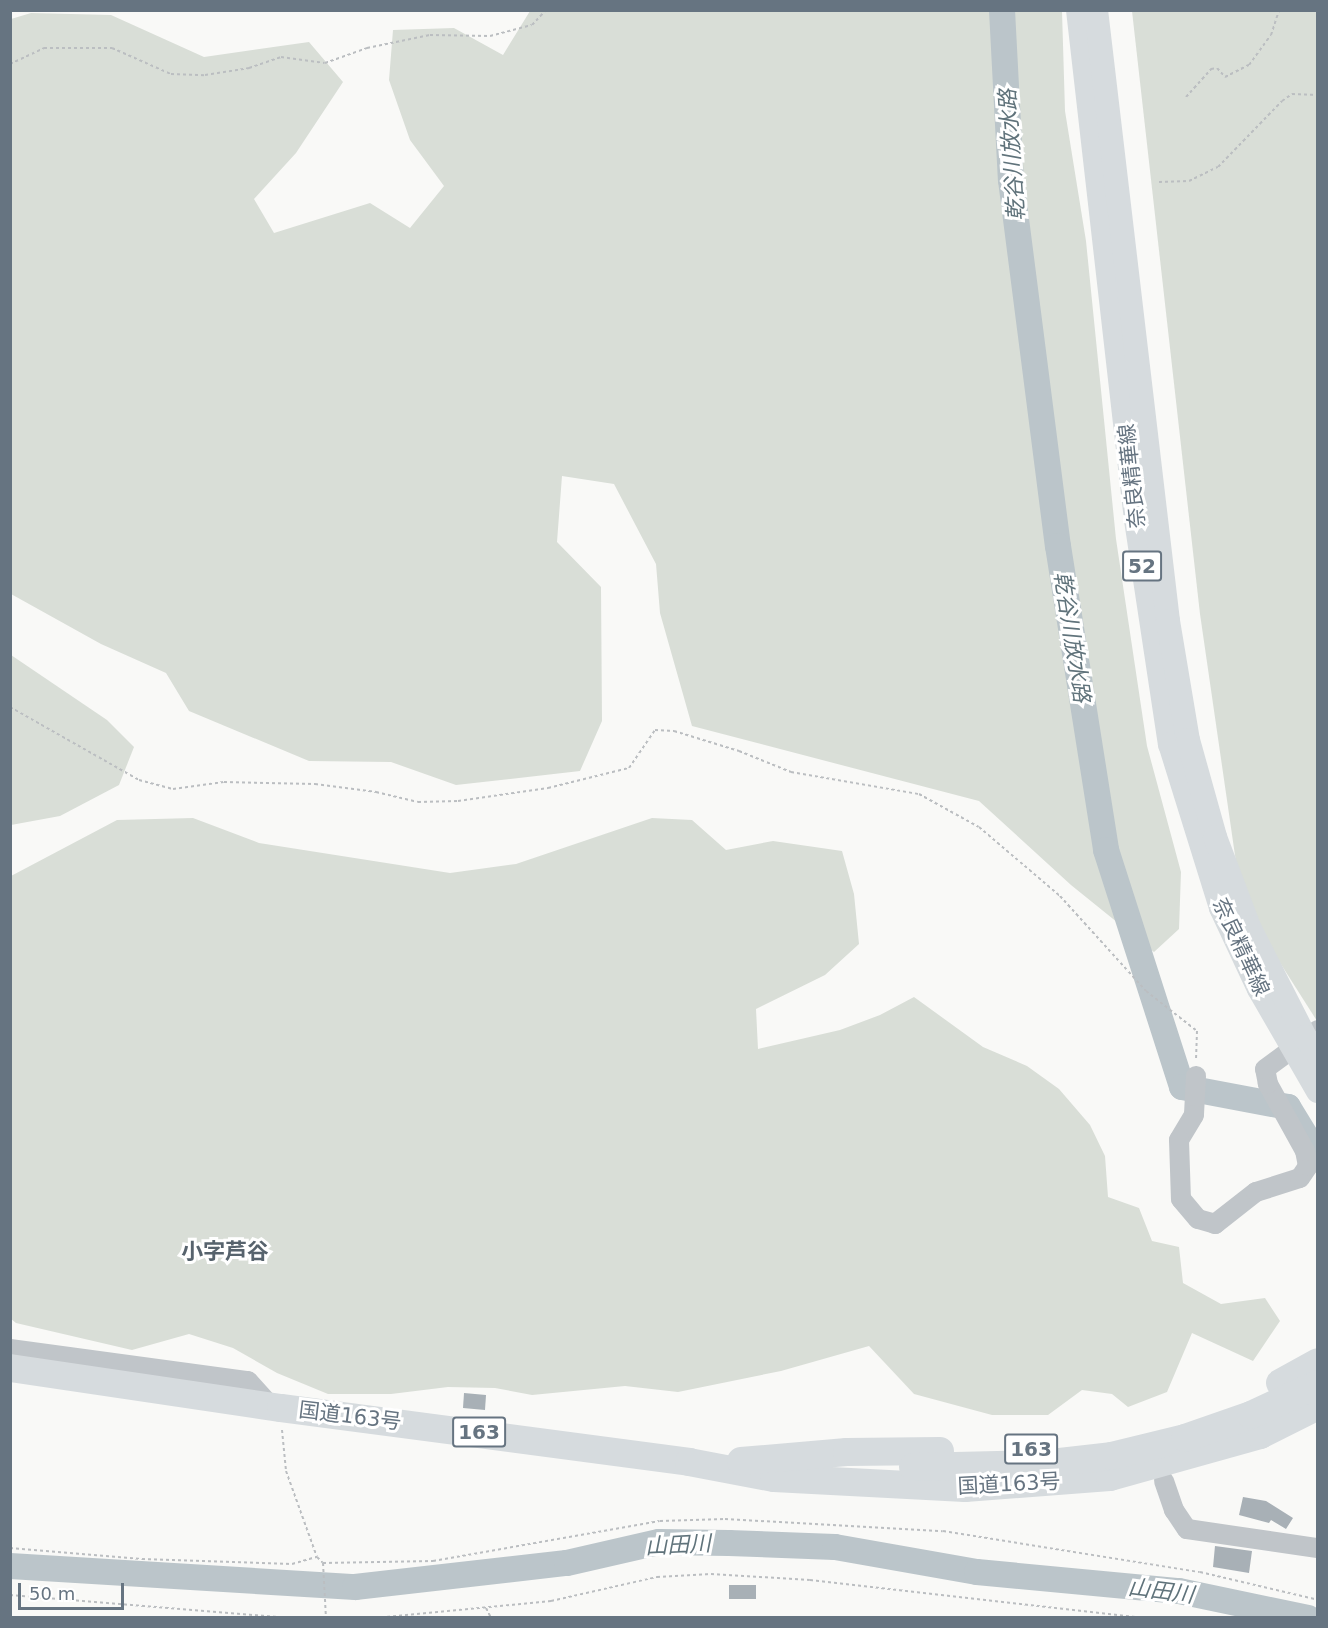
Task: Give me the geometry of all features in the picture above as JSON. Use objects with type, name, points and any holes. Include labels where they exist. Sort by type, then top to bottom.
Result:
[{"type":"highway","name":"163","points":[[730,1462],[847,1452],[1021,1450],[1082,1443],[1212,1409],[1278,1384],[1317,1362]]},
{"type":"highway","name":"国道163号","points":[[10,1368],[689,1461],[774,1478],[965,1488],[1110,1477],[1260,1435],[1317,1406]]},
{"type":"highway","name":"国道163号","points":[[689,1461],[964,1468],[1111,1456],[1185,1438],[1240,1419],[1317,1384]]},
{"type":"highway","points":[[774,1478],[810,1492],[903,1502],[1025,1502],[1164,1481],[1230,1459],[1317,1423]]},
{"type":"main road","name":"奈良精華線","points":[[1078,10],[1136,520],[1170,744],[1221,908],[1259,989],[1308,1042]]},
{"type":"main road","name":"奈良精華線","points":[[1096,10],[1168,621],[1188,740],[1215,837],[1250,927],[1308,1042],[1317,1091]]},
{"type":"street","points":[[1196,1076],[1194,1115],[1179,1140],[1181,1199],[1198,1219],[1215,1224],[1256,1192],[1300,1178],[1308,1166],[1305,1151],[1268,1084],[1265,1069],[1308,1042]]},
{"type":"street","points":[[10,1349],[248,1381],[275,1406]]},
{"type":"street","points":[[1164,1481],[1174,1510],[1187,1529],[1317,1548]]},
{"type":"path","points":[[10,64],[44,48],[112,48],[171,74],[205,75],[249,68],[281,57],[325,63],[367,48],[430,35],[490,36],[532,25],[546,10]]},
{"type":"path","points":[[1186,97],[1211,69],[1216,68],[1225,77],[1249,65],[1271,35],[1279,10]]},
{"type":"path","points":[[1159,182],[1189,181],[1218,167],[1282,101],[1292,94],[1317,95]]},
{"type":"path","points":[[10,707],[139,780],[173,789],[224,782],[315,784],[376,792],[418,802],[458,801],[548,788],[629,768],[655,730],[674,731],[739,751],[791,772],[919,794],[979,826],[1060,896],[1146,991],[1197,1031],[1196,1076]]},
{"type":"path","points":[[275,1406],[286,1471],[317,1557],[323,1563],[326,1617]]},
{"type":"path","points":[[323,1563],[433,1561],[660,1521],[725,1519],[943,1531],[1200,1572],[1317,1600]]},
{"type":"path","points":[[10,1548],[142,1559],[281,1563],[317,1557]]},
{"type":"path","points":[[375,1617],[550,1601],[657,1577],[711,1574],[810,1580],[1142,1617]]},
{"type":"path","points":[[10,1595],[287,1617]]},
{"type":"path","points":[[486,1608],[491,1617]]},
{"type":"shaded area","points":[[530,11],[1062,11],[1065,111],[1086,241],[1116,539],[1147,746],[1181,872],[1179,929],[1154,952],[1071,885],[979,801],[692,726],[660,613],[656,564],[614,484],[562,476],[557,542],[601,587],[602,721],[580,771],[456,785],[391,762],[309,761],[189,711],[166,673],[101,644],[11,594],[11,19],[31,13],[111,15],[204,57],[309,42],[343,82],[296,153],[254,199],[274,233],[370,203],[410,228],[444,186],[410,140],[389,80],[393,30],[454,28],[503,55]]},
{"type":"shaded area","points":[[1132,11],[1317,11],[1317,1021],[1263,936],[1238,876],[1200,614]]},
{"type":"shaded area","points":[[11,655],[107,720],[134,747],[119,785],[60,816],[11,825]]},
{"type":"shaded area","points":[[193,818],[259,843],[450,873],[516,864],[652,818],[692,820],[726,850],[773,841],[842,851],[854,894],[859,944],[825,975],[756,1009],[758,1049],[840,1030],[880,1015],[914,997],[983,1047],[1027,1066],[1059,1089],[1090,1125],[1105,1156],[1108,1197],[1139,1208],[1152,1241],[1179,1247],[1183,1283],[1221,1304],[1265,1298],[1280,1321],[1253,1361],[1192,1333],[1167,1392],[1128,1407],[1112,1394],[1082,1390],[1048,1415],[992,1415],[914,1394],[869,1346],[781,1371],[678,1392],[625,1386],[532,1395],[495,1388],[448,1387],[391,1394],[328,1394],[277,1373],[233,1348],[189,1334],[132,1350],[16,1323],[10,1318],[11,876],[117,820]]},
{"type":"building","points":[[464,1393],[486,1395],[485,1410],[463,1408]]},
{"type":"building","points":[[1243,1497],[1266,1501],[1293,1518],[1286,1529],[1271,1520],[1269,1523],[1239,1515]]},
{"type":"building","points":[[1215,1546],[1252,1551],[1249,1573],[1213,1567]]},
{"type":"building","points":[[729,1585],[756,1585],[756,1599],[729,1599]]},
{"type":"waterway","name":"乾谷川放水路","points":[[1002,10],[1011,180],[1058,546],[1106,850],[1182,1087],[1288,1107],[1318,1156]]},
{"type":"waterway","name":"山田川","points":[[10,1566],[355,1587],[567,1563],[659,1542],[835,1547],[977,1572],[1179,1591],[1308,1618]]},
{"type":"district","name":"小字芦谷","points":[[225,1252]]}]
